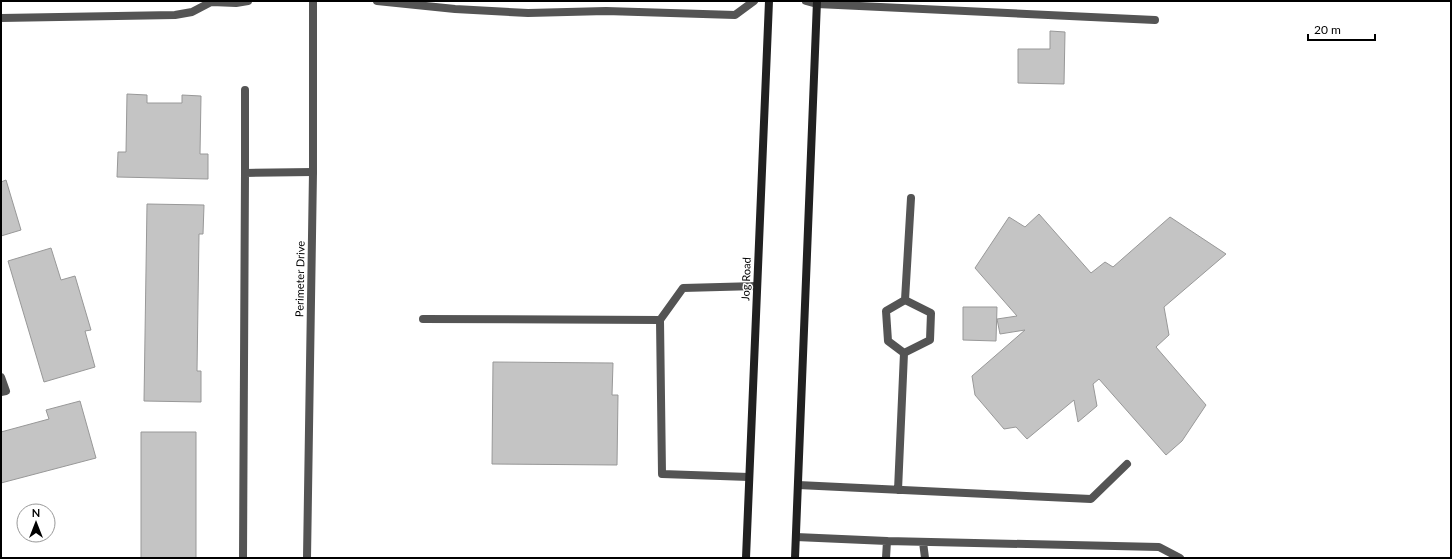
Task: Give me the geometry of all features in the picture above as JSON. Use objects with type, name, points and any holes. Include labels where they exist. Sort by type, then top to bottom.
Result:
[{"type":"main road","name":"Jog Road","points":[[746,558],[769,1]]},
{"type":"main road","points":[[795,558],[817,3]]},
{"type":"street","points":[[1,18],[174,15],[192,12],[213,1],[236,3],[248,1]]},
{"type":"street","name":"Perimeter Drive","points":[[308,558],[313,172],[312,1]]},
{"type":"street","points":[[377,1],[455,9],[528,13],[606,11],[735,15],[754,1]]},
{"type":"street","points":[[806,1],[817,3],[1154,20]]},
{"type":"street","points":[[243,558],[245,90]]},
{"type":"street","points":[[245,173],[313,172]]},
{"type":"street","points":[[905,300],[911,198]]},
{"type":"street","points":[[749,477],[662,474],[660,320],[683,288],[757,286]]},
{"type":"street","points":[[904,353],[930,340],[931,313],[905,300]]},
{"type":"street","points":[[904,353],[888,341],[886,311],[905,300]]},
{"type":"street","points":[[423,319],[660,320]]},
{"type":"street","points":[[898,490],[904,353]]},
{"type":"street","points":[[1,377],[6,391],[1,392]]},
{"type":"street","points":[[798,485],[1091,499],[1127,464]]},
{"type":"street","points":[[796,537],[923,542],[1159,547],[1180,558]]},
{"type":"street","points":[[886,558],[887,541]]},
{"type":"street","points":[[923,542],[925,558]]},
{"type":"building","points":[[1050,31],[1065,32],[1064,84],[1018,83],[1018,49],[1050,49]]},
{"type":"building","points":[[127,94],[147,95],[147,103],[182,103],[182,95],[201,96],[200,154],[208,154],[208,179],[117,177],[118,152],[126,152]]},
{"type":"building","points":[[6,180],[21,230],[1,236],[1,182]]},
{"type":"building","points":[[147,204],[204,205],[203,234],[199,234],[197,371],[201,371],[201,402],[144,401]]},
{"type":"building","points":[[1039,214],[1091,273],[1105,262],[1113,267],[1170,217],[1226,254],[1164,307],[1169,335],[1156,347],[1206,405],[1182,441],[1166,455],[1099,379],[1093,384],[1097,406],[1078,422],[1074,400],[1027,439],[1016,427],[1004,429],[975,395],[972,376],[1025,330],[1000,334],[997,319],[1017,316],[975,268],[1009,217],[1025,227]]},
{"type":"building","points":[[51,248],[61,280],[75,276],[91,330],[85,331],[95,367],[44,382],[8,261]]},
{"type":"building","points":[[963,307],[997,307],[996,341],[963,340]]},
{"type":"building","points":[[493,362],[613,363],[612,395],[618,395],[617,465],[492,464]]},
{"type":"building","points":[[80,401],[96,458],[1,483],[1,432],[49,419],[46,410]]},
{"type":"building","points":[[141,432],[196,432],[196,558],[141,558]]}]
